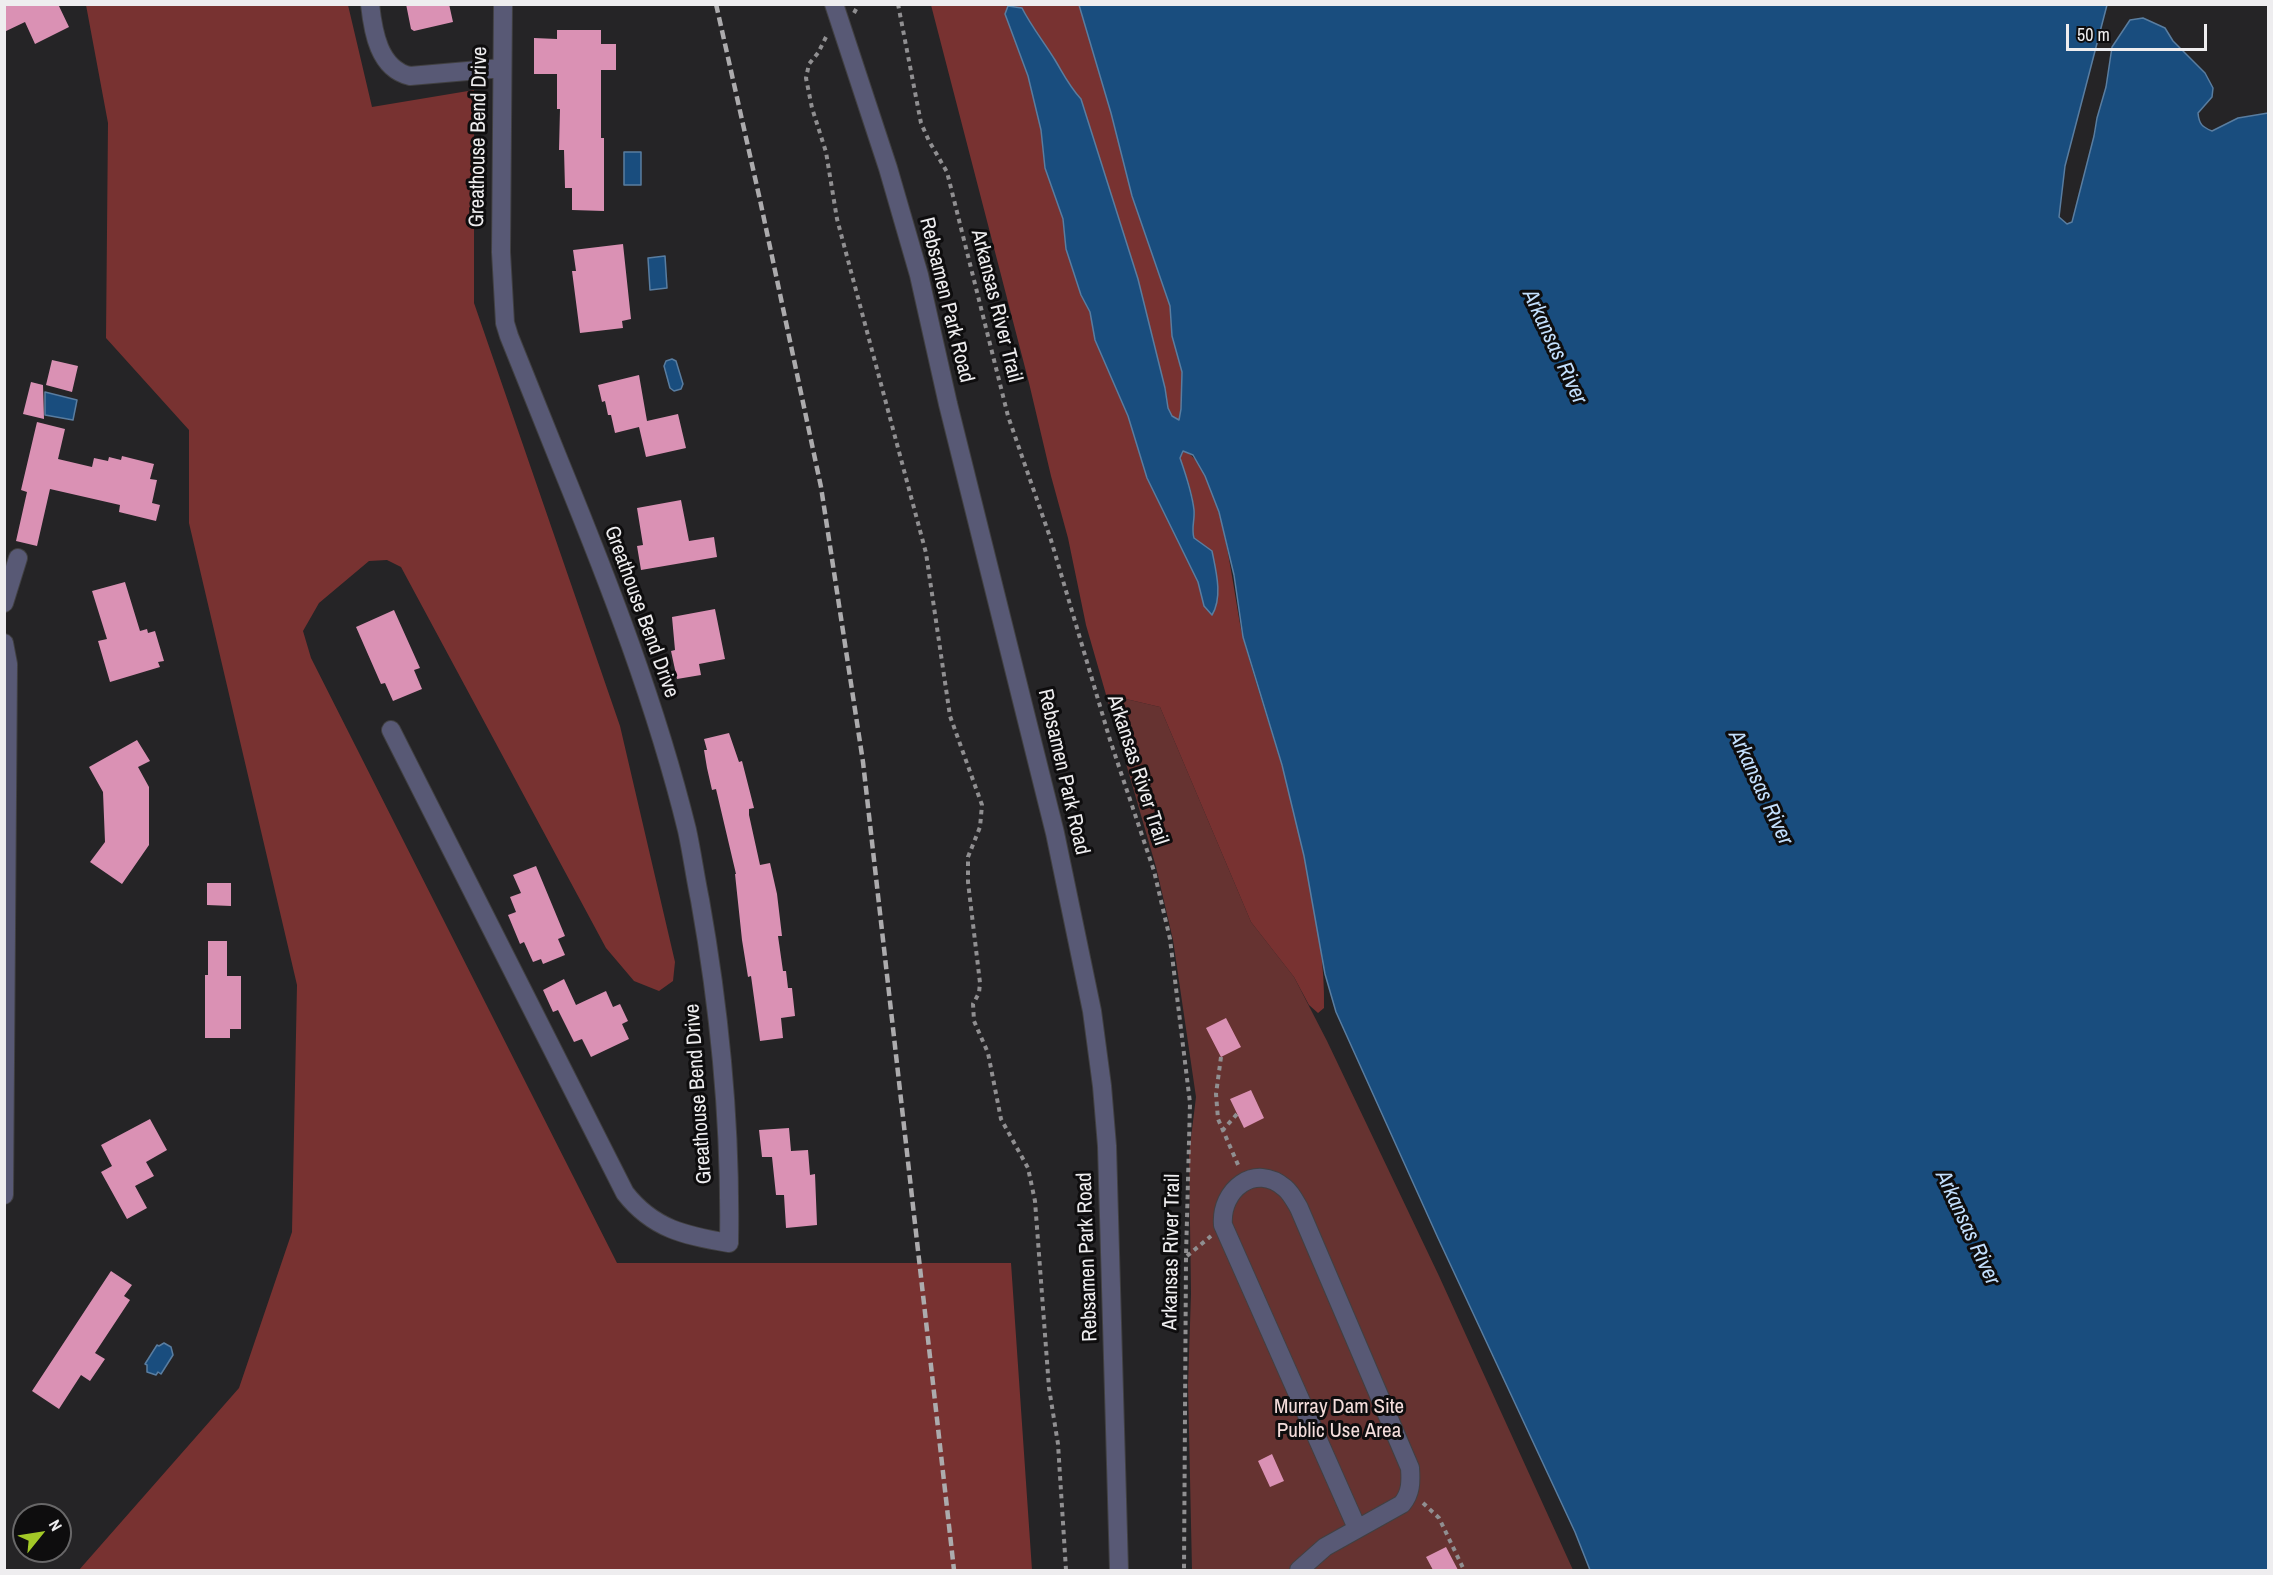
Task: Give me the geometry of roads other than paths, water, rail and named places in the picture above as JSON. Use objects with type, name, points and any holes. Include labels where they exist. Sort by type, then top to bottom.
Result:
[{"type":"street","points":[[369,4],[380,48],[390,65],[403,74],[410,76],[502,68]]},
{"type":"street","name":"Greathouse Bend Drive","points":[[391,730],[625,1193],[635,1207],[657,1222],[674,1230],[729,1243],[724,1110],[716,995],[687,832],[668,759],[627,635],[505,323],[501,242],[502,4]]},
{"type":"street","name":"Rebsamen Park Road","points":[[834,4],[891,178],[919,275],[948,404],[1052,822],[1085,973],[1102,1086],[1107,1146],[1119,1570]]},
{"type":"street","points":[[4,603],[18,558]]},
{"type":"street","points":[[4,643],[8,664],[4,1195]]},
{"type":"street","points":[[1299,1570],[1325,1547],[1395,1509],[1408,1496],[1410,1468],[1292,1195],[1278,1184],[1259,1179],[1245,1182],[1234,1190],[1224,1203],[1223,1226],[1357,1528]]},
{"type":"water","name":"Arkansas River","points":[[1079,5],[2107,5],[2065,166],[2059,217],[2067,224],[2072,222],[2094,136],[2106,87],[2112,47],[2130,20],[2143,18],[2165,28],[2173,41],[2205,73],[2213,88],[2212,97],[2198,113],[2200,122],[2206,128],[2212,131],[2238,118],[2268,113],[2268,1570],[1590,1570],[1575,1532],[1336,1012],[1325,974],[1304,856],[1282,765],[1243,637],[1234,575],[1219,512],[1205,476],[1193,455],[1183,451],[1180,458],[1193,503],[1194,538],[1212,551],[1215,567],[1218,592],[1212,615],[1204,606],[1198,582],[1147,478],[1128,416],[1095,340],[1090,312],[1081,295],[1066,249],[1063,219],[1045,168],[1041,130],[1028,76],[1005,14],[1008,6],[1022,8],[1081,99],[1138,279],[1168,408],[1172,416],[1179,420],[1182,372],[1172,336],[1170,306],[1132,196],[1111,113]]},
{"type":"water","points":[[624,152],[641,152],[641,185],[624,185]]},
{"type":"water","points":[[665,256],[667,288],[650,290],[648,258]]},
{"type":"water","points":[[672,359],[676,361],[683,384],[681,389],[674,391],[670,388],[664,366],[666,361]]},
{"type":"water","points":[[45,392],[77,400],[73,420],[45,415]]},
{"type":"water","points":[[164,1343],[171,1347],[173,1355],[161,1374],[147,1372],[145,1364],[157,1345]]},
{"type":"railway","points":[[716,4],[821,487],[863,762],[954,1570]]},
{"type":"park label","name":"Murray Dam Site Public Use Area","points":[[1339,1419]]}]
